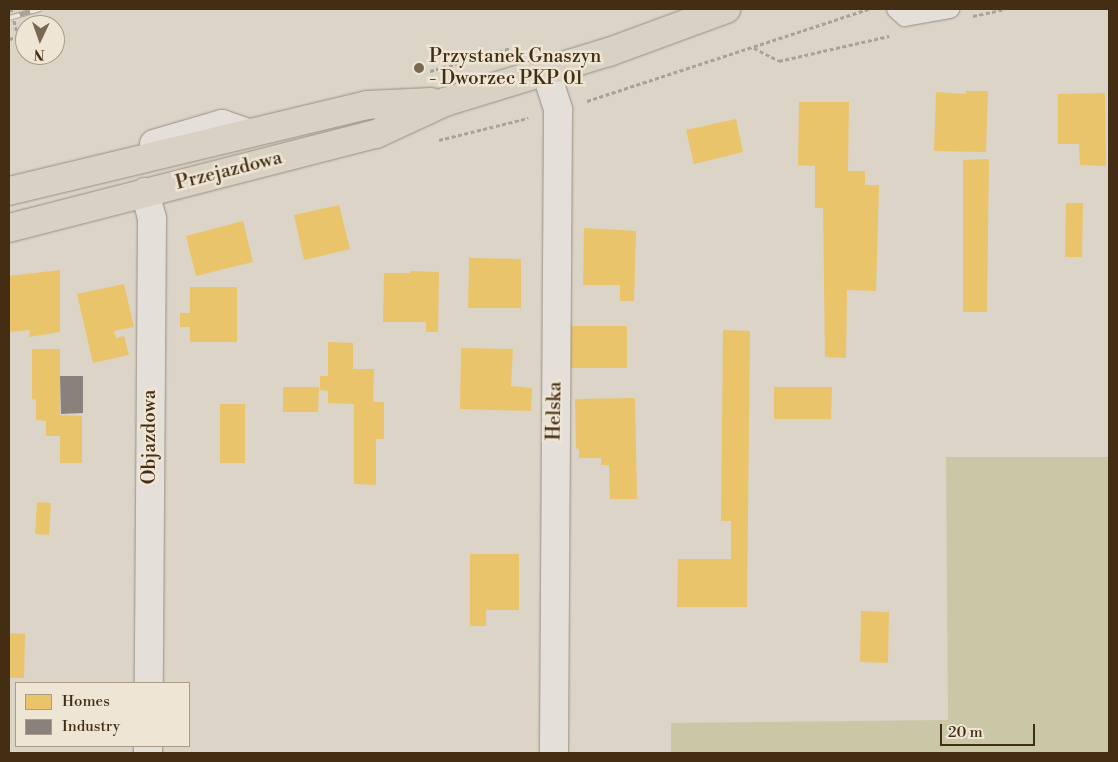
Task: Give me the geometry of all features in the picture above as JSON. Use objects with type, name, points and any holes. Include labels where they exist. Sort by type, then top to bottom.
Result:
[{"type":"main road","name":"Przejazdowa","points":[[9,228],[376,134],[445,102],[546,72],[726,9]]},
{"type":"main road","name":"Przejazdowa","points":[[9,191],[367,105],[445,102]]},
{"type":"street","name":"Helska","points":[[546,72],[558,110],[554,753]]},
{"type":"street","points":[[9,179],[222,124],[248,133]]},
{"type":"street","name":"Objazdowa","points":[[145,192],[152,219],[149,682]]},
{"type":"lane","points":[[896,9],[905,16],[950,9]]},
{"type":"path","points":[[9,39],[18,37],[11,9]]},
{"type":"path","points":[[868,9],[753,48],[779,61],[895,34]]},
{"type":"path","points":[[970,17],[1005,9]]},
{"type":"shaded area","points":[[946,457],[1109,457],[1109,753],[671,753],[671,723],[948,720]]},
{"type":"building: Homes","points":[[966,91],[988,91],[986,152],[934,151],[936,92],[966,94]]},
{"type":"building: Homes","points":[[1105,93],[1106,166],[1080,165],[1079,144],[1058,144],[1058,94]]},
{"type":"building: Homes","points":[[799,102],[849,102],[848,171],[865,171],[865,185],[879,185],[876,291],[847,290],[846,358],[825,357],[823,208],[815,208],[815,166],[798,165]]},
{"type":"building: Homes","points":[[736,119],[743,152],[694,164],[686,130]]},
{"type":"building: Homes","points":[[989,159],[987,312],[963,312],[963,160]]},
{"type":"building: Homes","points":[[1066,203],[1083,203],[1082,257],[1065,257]]},
{"type":"building: Homes","points":[[339,205],[350,249],[304,260],[294,215]]},
{"type":"building: Homes","points":[[243,221],[253,262],[196,276],[186,236]]},
{"type":"building: Homes","points":[[584,228],[636,231],[634,301],[620,301],[620,285],[583,285]]},
{"type":"building: Homes","points":[[469,258],[521,259],[521,308],[468,308]]},
{"type":"building: Homes","points":[[60,270],[60,332],[29,337],[30,330],[9,332],[9,276]]},
{"type":"building: Homes","points":[[411,271],[439,272],[438,332],[426,332],[426,322],[383,322],[384,273],[410,273]]},
{"type":"building: Homes","points":[[124,284],[134,327],[114,331],[116,338],[124,336],[129,355],[93,363],[77,294]]},
{"type":"building: Homes","points":[[190,287],[237,287],[237,342],[190,342],[190,327],[180,327],[180,313],[190,313]]},
{"type":"building: Homes","points":[[570,326],[627,326],[627,368],[570,368]]},
{"type":"building: Homes","points":[[723,330],[750,331],[747,607],[677,607],[678,559],[731,559],[731,521],[721,521]]},
{"type":"building: Homes","points":[[328,342],[353,343],[353,369],[374,369],[373,402],[384,402],[384,439],[376,439],[376,485],[354,484],[354,404],[328,403],[328,391],[320,390],[320,376],[328,376]]},
{"type":"building: Homes","points":[[461,348],[513,349],[511,386],[532,388],[531,411],[460,409]]},
{"type":"building: Homes","points":[[32,349],[60,349],[60,415],[82,416],[82,463],[60,463],[60,436],[46,436],[46,421],[36,420],[36,400],[32,399]]},
{"type":"building: Homes","points":[[283,387],[319,387],[318,412],[283,412]]},
{"type":"building: Homes","points":[[774,387],[832,387],[831,419],[774,419]]},
{"type":"building: Homes","points":[[635,398],[637,499],[610,499],[609,465],[601,465],[601,458],[579,458],[579,449],[576,448],[575,399]]},
{"type":"building: Homes","points":[[220,404],[245,404],[245,463],[220,463]]},
{"type":"building: Homes","points":[[37,502],[51,503],[49,535],[35,534]]},
{"type":"building: Homes","points":[[470,554],[519,554],[519,610],[486,610],[486,626],[470,626]]},
{"type":"building: Homes","points":[[861,611],[889,612],[888,663],[860,662]]},
{"type":"building: Homes","points":[[9,633],[25,634],[24,678],[9,678]]},
{"type":"building: Industry","points":[[60,376],[83,376],[83,413],[61,414]]},
{"type":"railway","points":[[9,18],[41,9]]},
{"type":"place","name":"Przystanek Gnaszyn - Dworzec PKP 01","points":[[419,68]]}]
